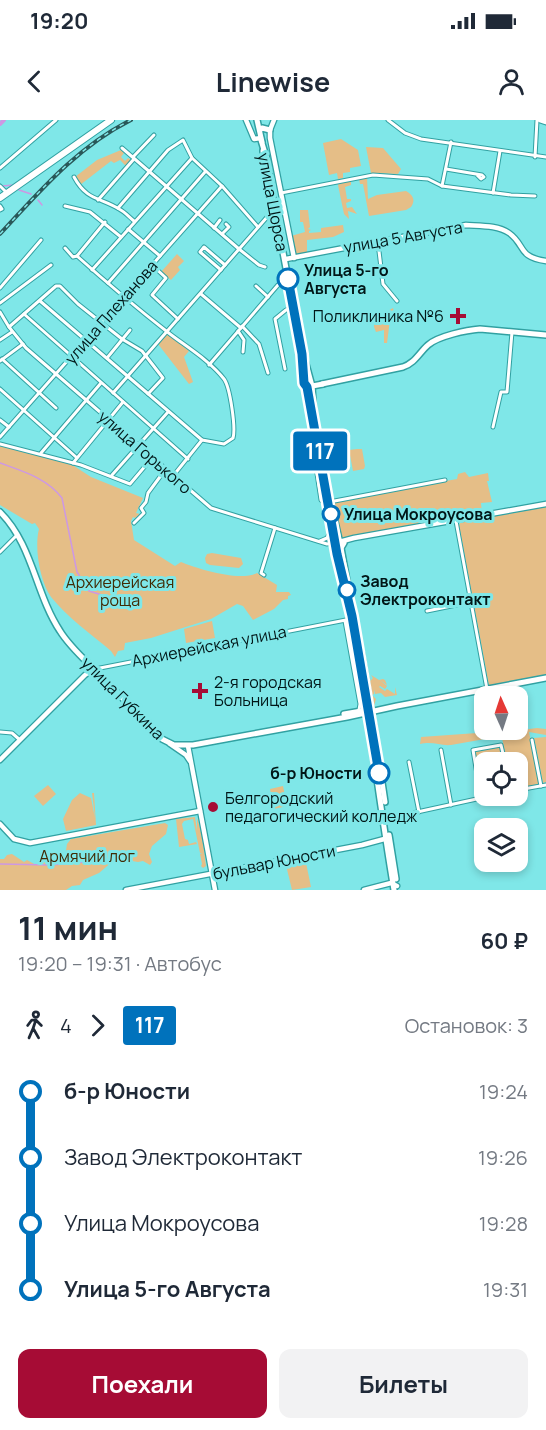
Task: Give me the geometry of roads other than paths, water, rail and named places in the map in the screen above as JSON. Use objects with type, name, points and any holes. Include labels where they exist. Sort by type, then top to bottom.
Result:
[{"type":"main road","points":[[0,198],[111,120]]},
{"type":"main road","name":"улица Щорса","points":[[258,120],[263,150]]},
{"type":"main road","points":[[260,130],[271,128]]},
{"type":"main road","points":[[261,139],[266,149],[269,176]]},
{"type":"main road","points":[[263,150],[264,164],[271,188]]},
{"type":"main road","name":"улица Щорса","points":[[269,176],[279,232],[288,260],[292,300],[308,386]]},
{"type":"main road","points":[[308,386],[403,367],[414,362],[432,342],[455,334],[480,330],[546,335]]},
{"type":"main road","points":[[301,346],[328,500],[347,581],[351,619],[358,643],[394,885]]},
{"type":"main road","points":[[308,386],[313,402],[314,420]]},
{"type":"main road","name":"улица Губкина","points":[[0,512],[18,534],[26,549],[52,619],[67,640],[162,739],[170,744],[188,746],[474,691]]},
{"type":"main road","points":[[338,544],[368,711]]},
{"type":"main road","name":"улица Губкина","points":[[503,686],[546,678]]},
{"type":"street","points":[[0,168],[56,120]]},
{"type":"street","points":[[246,120],[254,139],[261,139]]},
{"type":"street","points":[[258,120],[265,127],[271,128]]},
{"type":"street","points":[[274,120],[270,138],[281,193],[288,260]]},
{"type":"street","points":[[388,120],[405,133],[421,139],[546,157]]},
{"type":"street","points":[[535,157],[538,120],[546,122]]},
{"type":"street","points":[[98,200],[154,135]]},
{"type":"street","points":[[118,208],[168,150],[183,140],[192,158],[222,186],[258,227]]},
{"type":"street","points":[[442,186],[451,142]]},
{"type":"street","points":[[122,148],[239,249],[265,267]]},
{"type":"street","name":"улица Щорса","points":[[263,150],[269,176]]},
{"type":"street","points":[[493,193],[500,151]]},
{"type":"street","points":[[92,270],[192,158]]},
{"type":"street","points":[[446,170],[477,175]]},
{"type":"street","points":[[107,283],[206,171]]},
{"type":"street","points":[[281,193],[373,175],[428,179],[442,186],[534,196]]},
{"type":"street","points":[[74,177],[80,187],[98,200],[118,208],[134,221]]},
{"type":"street","points":[[0,186],[7,193]]},
{"type":"street","name":"улица Плеханова","points":[[0,437],[222,186]]},
{"type":"street","points":[[65,206],[90,212],[121,237]]},
{"type":"street","points":[[113,393],[274,208]]},
{"type":"street","points":[[268,215],[276,216]]},
{"type":"street","points":[[214,228],[220,220]]},
{"type":"street","points":[[77,256],[105,222]]},
{"type":"street","points":[[222,234],[229,226],[226,224]]},
{"type":"street","name":"улица 5 Августа","points":[[288,260],[455,226],[484,227],[506,232],[511,234],[527,255],[546,261]]},
{"type":"street","points":[[128,229],[160,256]]},
{"type":"street","points":[[0,288],[41,240]]},
{"type":"street","points":[[377,241],[383,284],[397,301]]},
{"type":"street","points":[[221,270],[200,252],[204,247],[225,265]]},
{"type":"street","points":[[40,301],[202,440],[218,444],[228,443],[233,438],[234,428],[226,384],[209,365],[77,256],[73,257],[65,248]]},
{"type":"street","points":[[0,303],[51,264]]},
{"type":"street","points":[[152,265],[166,278],[152,295],[178,319]]},
{"type":"street","points":[[209,365],[278,285]]},
{"type":"street","points":[[9,327],[57,286],[60,286],[78,304],[122,339],[142,351],[163,378],[147,394]]},
{"type":"street","points":[[256,286],[268,297]]},
{"type":"street","points":[[200,294],[259,344],[268,373]]},
{"type":"street","points":[[285,369],[275,319],[286,310],[292,300]]},
{"type":"street","name":"улица Горького","points":[[0,312],[22,344],[214,510],[320,542],[338,544]]},
{"type":"street","points":[[24,314],[188,459]]},
{"type":"street","points":[[240,328],[244,340],[243,352]]},
{"type":"street","points":[[107,358],[130,330]]},
{"type":"street","points":[[0,340],[12,332]]},
{"type":"street","points":[[493,427],[501,392],[507,392],[512,332]]},
{"type":"street","points":[[22,344],[1,360],[56,408]]},
{"type":"street","points":[[41,453],[101,383]]},
{"type":"street","points":[[0,389],[76,457]]},
{"type":"street","points":[[73,463],[123,402]]},
{"type":"street","points":[[112,475],[168,412]]},
{"type":"street","points":[[0,420],[9,428]]},
{"type":"street","points":[[316,430],[311,434],[312,449],[322,502],[445,480]]},
{"type":"street","points":[[173,476],[202,440]]},
{"type":"street","points":[[0,444],[34,454],[41,453],[131,483],[152,458]]},
{"type":"street","points":[[134,523],[144,513],[141,508],[165,470]]},
{"type":"street","points":[[320,542],[334,529],[328,500]]},
{"type":"street","points":[[338,544],[354,538],[546,504]]},
{"type":"street","points":[[331,514],[349,599]]},
{"type":"street","points":[[456,521],[486,686]]},
{"type":"street","points":[[264,575],[261,573],[274,528]]},
{"type":"street","points":[[0,552],[12,543],[18,534]]},
{"type":"street","points":[[427,610],[471,603]]},
{"type":"street","points":[[351,619],[360,704],[368,711]]},
{"type":"street","name":"Архиерейская улица","points":[[94,669],[351,619]]},
{"type":"street","points":[[358,643],[384,819],[474,800]]},
{"type":"street","points":[[359,659],[368,711]]},
{"type":"street","points":[[0,760],[85,675],[94,669]]},
{"type":"street","points":[[0,732],[12,733],[21,740]]},
{"type":"street","points":[[528,788],[544,786],[532,740]]},
{"type":"street","points":[[170,744],[186,755],[191,764]]},
{"type":"street","points":[[474,762],[473,750],[502,745],[503,752]]},
{"type":"street","points":[[188,746],[215,890]]},
{"type":"street","points":[[441,750],[452,805]]},
{"type":"street","points":[[409,762],[419,812]]},
{"type":"street","points":[[0,824],[14,839],[30,843],[200,811]]},
{"type":"street","points":[[47,834],[48,841]]},
{"type":"street","name":"бульвар Юности","points":[[126,890],[388,839]]},
{"type":"street","points":[[364,890],[394,885]]},
{"type":"waterway","points":[[0,124],[4,120]]},
{"type":"waterway","points":[[2,186],[14,185]]},
{"type":"waterway","points":[[19,190],[31,194]]},
{"type":"waterway","points":[[38,200],[42,205]]},
{"type":"waterway","points":[[0,463],[42,480],[62,498],[77,572],[89,591],[102,595]]},
{"type":"waterway","points":[[0,864],[51,865],[85,862],[90,864]]},
{"type":"railway","points":[[0,234],[76,157],[93,143],[131,120]]},
{"type":"place","name":"Улица 5-го Августа","points":[[288,279]]},
{"type":"place","name":"Поликлиника №6","points":[[458,316]]},
{"type":"place","name":"Улица Мокроусова","points":[[331,514]]},
{"type":"place","name":"Завод Электроконтакт","points":[[347,590]]},
{"type":"place","name":"2-я городская Больница","points":[[200,691]]},
{"type":"place","name":"б-р Юности","points":[[379,773]]},
{"type":"place","name":"Белгородский педагогический колледж","points":[[213,807]]},
{"type":"park label","name":"Архиерейская роща","points":[[120,591]]},
{"type":"park label","name":"Армячий лог","points":[[87,856]]}]
